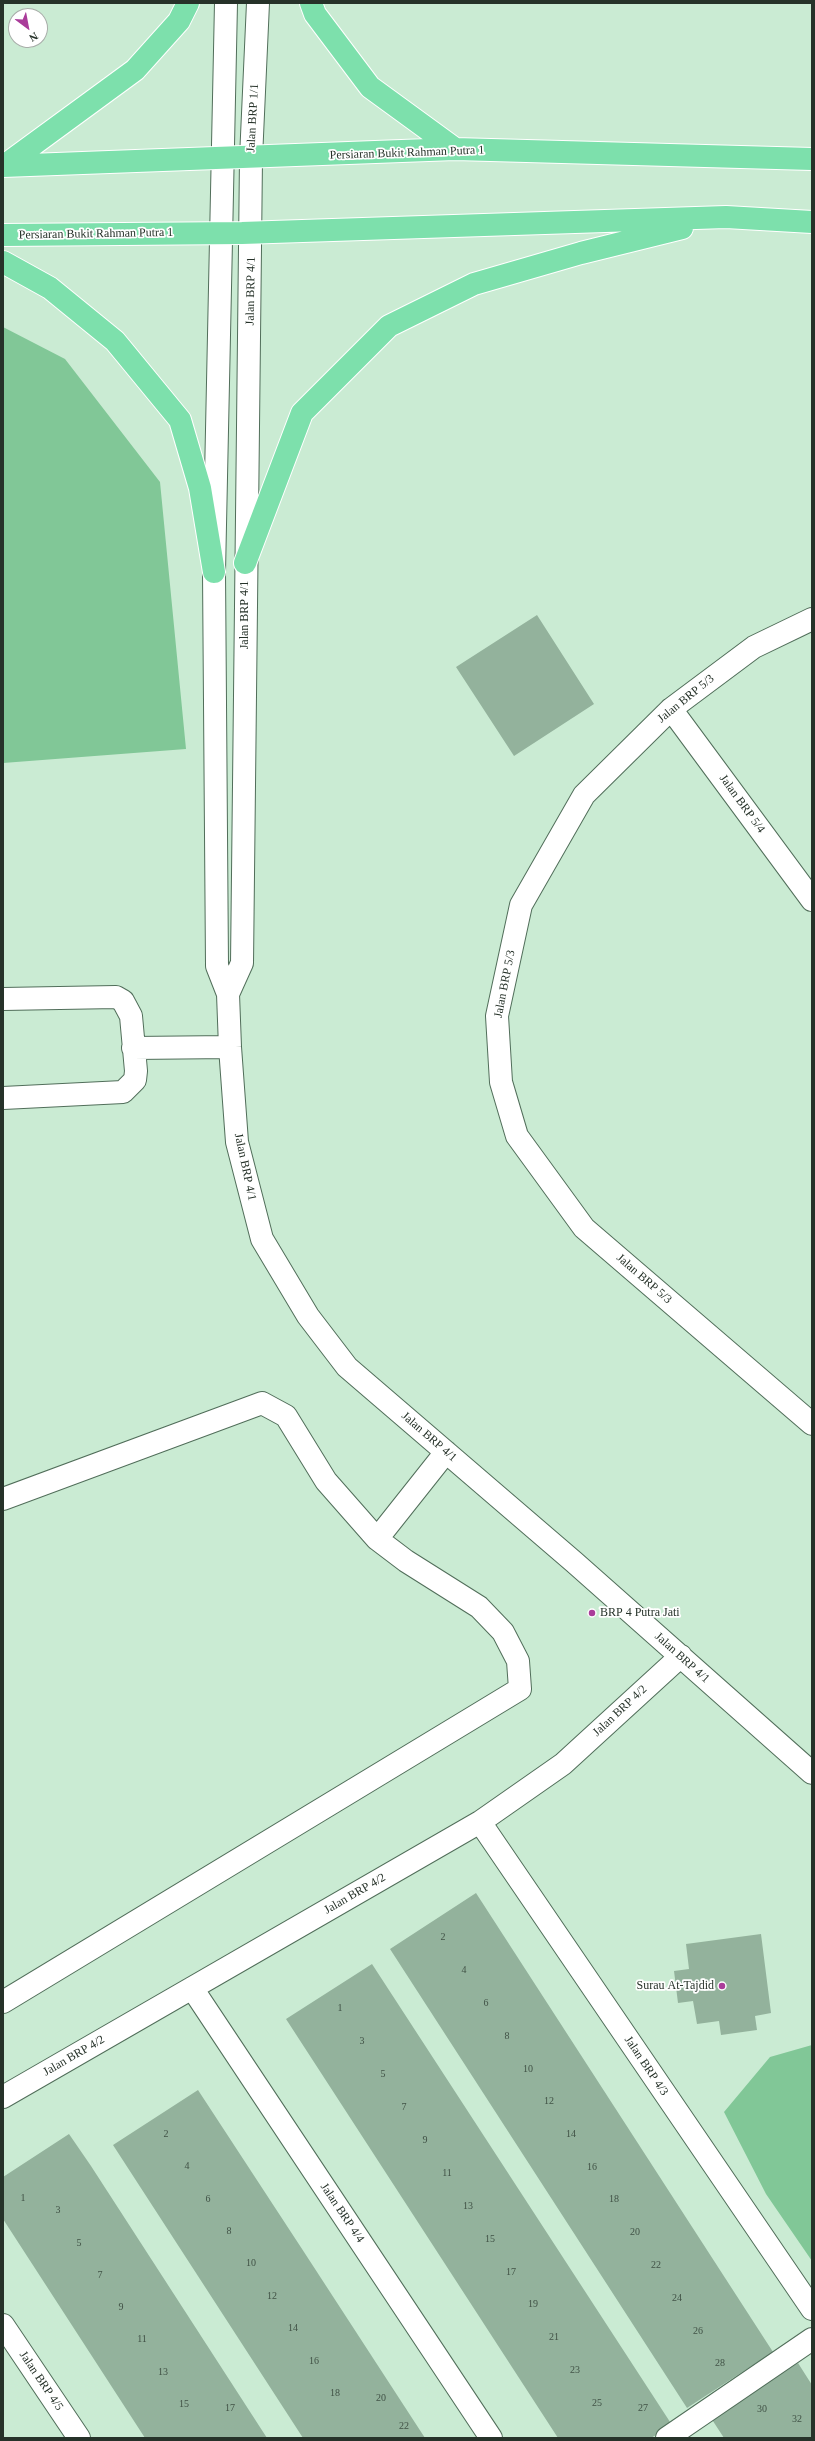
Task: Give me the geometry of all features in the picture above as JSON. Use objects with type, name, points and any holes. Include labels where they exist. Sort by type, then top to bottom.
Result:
[{"type":"main road","points":[[4,166],[135,70],[179,21],[188,3]]},
{"type":"main road","points":[[311,3],[315,14],[370,86],[455,149]]},
{"type":"main road","name":"Persiaran Bukit Rahman Putra 1","points":[[4,166],[251,158],[455,149],[812,159]]},
{"type":"main road","points":[[245,563],[302,413],[390,326],[474,284],[581,253],[726,217]]},
{"type":"main road","name":"Persiaran Bukit Rahman Putra 1","points":[[3,235],[252,232],[726,217],[812,222]]},
{"type":"main road","points":[[3,262],[50,288],[115,341],[180,420],[200,488],[214,572]]},
{"type":"street","points":[[223,232],[226,3]]},
{"type":"street","name":"Jalan BRP 1/1","points":[[252,232],[251,158],[258,3]]},
{"type":"street","name":"Jalan BRP 4/1","points":[[223,232],[214,572],[217,966],[228,994],[230,1047],[237,1142],[262,1239],[308,1316],[347,1366],[681,1656],[812,1773]]},
{"type":"street","name":"Jalan BRP 4/1","points":[[228,994],[242,963],[245,563],[252,232]]},
{"type":"street","name":"Jalan BRP 5/3","points":[[812,619],[754,647],[671,709],[584,795],[521,906],[498,1016],[501,1082],[516,1136],[584,1228],[812,1424]]},
{"type":"street","name":"Jalan BRP 5/4","points":[[671,709],[812,900]]},
{"type":"street","points":[[3,1000],[116,997],[123,1001],[131,1016],[135,1080],[123,1092],[3,1098]]},
{"type":"street","points":[[133,1048],[230,1047]]},
{"type":"street","points":[[3,1499],[262,1403],[286,1416],[326,1480],[377,1539],[418,1570],[479,1607],[503,1632],[518,1661],[520,1689],[3,2002]]},
{"type":"street","points":[[377,1539],[446,1452]]},
{"type":"street","name":"Jalan BRP 4/2","points":[[3,2097],[480,1822],[563,1764],[681,1656]]},
{"type":"street","name":"Jalan BRP 4/3","points":[[480,1822],[812,2309]]},
{"type":"street","name":"Jalan BRP 4/4","points":[[192,1988],[491,2438]]},
{"type":"street","name":"Jalan BRP 4/5","points":[[3,2325],[79,2438]]},
{"type":"street","points":[[666,2438],[812,2339]]},
{"type":"green space","points":[[3,327],[65,359],[160,482],[186,749],[3,763]]},
{"type":"green space","points":[[812,2045],[812,2261],[766,2194],[724,2112],[770,2057]]},
{"type":"building","points":[[537,615],[594,704],[514,756],[456,667]]},
{"type":"building","points":[[476,1893],[773,2352],[687,2408],[390,1949]]},
{"type":"building","name":"Surau At-Tajdid","points":[[761,1934],[771,2013],[755,2016],[757,2030],[721,2035],[719,2021],[697,2024],[693,2001],[678,2003],[674,1971],[689,1969],[686,1944]]},
{"type":"building","points":[[372,1964],[672,2425],[651,2438],[558,2438],[286,2019]]},
{"type":"building","points":[[198,2090],[425,2438],[303,2438],[113,2145]]},
{"type":"building","points":[[69,2134],[267,2438],[145,2438],[3,2219],[3,2177]]},
{"type":"building","points":[[798,2363],[812,2385],[812,2438],[724,2438],[711,2418]]},
{"type":"place","name":"BRP 4 Putra Jati","points":[[592,1613]]},
{"type":"place","name":"Surau At-Tajdid","points":[[722,1986]]}]
